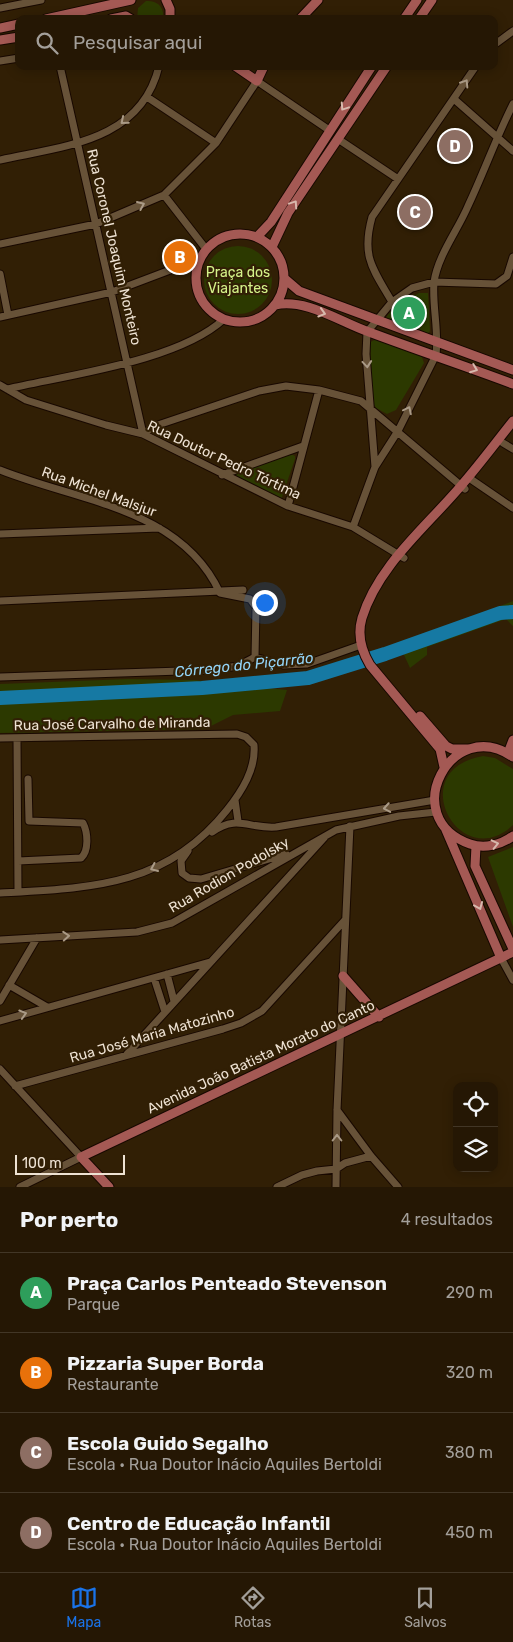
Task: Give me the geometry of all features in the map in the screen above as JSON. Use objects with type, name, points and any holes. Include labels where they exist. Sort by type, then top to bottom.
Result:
[{"type":"main road","points":[[166,0],[170,8],[170,15]]},
{"type":"main road","points":[[304,15],[318,0]]},
{"type":"main road","points":[[407,15],[417,0]]},
{"type":"main road","points":[[422,15],[432,0]]},
{"type":"main road","points":[[64,15],[129,1]]},
{"type":"main road","points":[[0,28],[15,25]]},
{"type":"main road","points":[[0,40],[15,38]]},
{"type":"main road","points":[[241,70],[257,81],[262,70]]},
{"type":"main road","points":[[257,237],[274,216],[369,70]]},
{"type":"main road","points":[[272,247],[288,213],[384,70]]},
{"type":"main road","points":[[245,234],[257,237],[272,247],[282,262],[285,279],[284,288],[275,305],[268,313],[252,321],[233,322],[208,309],[202,301],[196,283],[198,264],[206,249],[224,237],[245,234]]},
{"type":"main road","points":[[285,279],[299,291],[513,370]]},
{"type":"main road","points":[[275,305],[288,302],[513,384]]},
{"type":"main road","points":[[444,767],[440,749],[363,650],[362,619],[374,588],[463,487],[513,421]]},
{"type":"main road","points":[[463,487],[472,480],[513,431]]},
{"type":"main road","points":[[372,664],[446,746],[452,749],[495,748],[511,755],[513,740]]},
{"type":"main road","points":[[468,749],[455,756],[444,767],[437,778],[434,790],[436,812],[446,830],[501,958]]},
{"type":"main road","points":[[446,830],[460,840],[476,846],[492,846],[513,836]]},
{"type":"main road","points":[[476,846],[475,866],[513,951]]},
{"type":"main road","name":"Avenida João Batista Morato do Canto","points":[[81,1157],[379,1017],[513,951]]},
{"type":"main road","points":[[343,976],[379,1017]]},
{"type":"main road","points":[[81,1157],[109,1187]]},
{"type":"street","points":[[0,8],[41,0]]},
{"type":"street","points":[[498,42],[513,31]]},
{"type":"street","points":[[0,61],[15,59]]},
{"type":"street","name":"Rua Coronel Joaquim Monteiro","points":[[61,70],[112,292],[142,434]]},
{"type":"street","points":[[0,160],[78,143],[110,131],[123,123],[147,97],[157,70]]},
{"type":"street","points":[[392,302],[370,262],[367,249],[367,235],[372,218],[473,70]]},
{"type":"street","points":[[0,244],[96,224],[164,195],[216,143],[257,81],[329,130]]},
{"type":"street","points":[[147,97],[216,143]]},
{"type":"street","points":[[454,99],[513,151]]},
{"type":"street","points":[[353,526],[375,467],[398,431],[436,355],[438,341],[434,282],[443,257],[468,206],[496,137],[513,104]]},
{"type":"street","points":[[338,139],[398,179]]},
{"type":"street","points":[[164,195],[206,249]]},
{"type":"street","points":[[375,467],[366,354],[367,332],[392,302],[412,288],[434,282],[496,284],[507,276],[513,257]]},
{"type":"street","points":[[0,317],[112,292],[186,264],[198,264]]},
{"type":"street","points":[[0,274],[8,315]]},
{"type":"street","points":[[7,389],[127,362],[185,345],[211,331],[224,319]]},
{"type":"street","name":"Rua Doutor Pedro Tórtima","points":[[0,385],[26,400],[142,434],[288,506],[353,526],[402,556]]},
{"type":"street","points":[[142,434],[155,426],[258,391],[286,386],[319,390],[361,401],[370,407],[463,487]]},
{"type":"street","points":[[288,506],[319,390]]},
{"type":"street","points":[[503,443],[513,449]]},
{"type":"street","points":[[222,475],[303,446]]},
{"type":"street","name":"Rua Michel Malsjur","points":[[0,470],[130,514],[162,528],[193,554],[208,571],[220,593]]},
{"type":"street","points":[[472,480],[513,508]]},
{"type":"street","points":[[0,534],[162,528]]},
{"type":"street","points":[[0,601],[220,593],[244,590]]},
{"type":"street","points":[[220,593],[250,599],[256,607],[255,657]]},
{"type":"street","points":[[0,677],[211,670],[238,666],[255,657],[283,665],[307,664],[363,650]]},
{"type":"street","name":"Rua José Carvalho de Miranda","points":[[0,738],[237,734],[246,737],[254,745],[252,769],[236,800]]},
{"type":"street","points":[[17,738],[18,892]]},
{"type":"street","points":[[18,861],[81,858],[87,851],[86,830],[83,823],[31,823],[29,821],[28,779]]},
{"type":"street","points":[[236,800],[235,807],[238,821]]},
{"type":"street","points":[[236,800],[186,854],[180,866],[182,873],[189,878],[201,879],[296,851]]},
{"type":"street","points":[[0,893],[89,887],[117,881],[156,868],[220,826],[238,821],[263,828],[276,827],[435,800]]},
{"type":"street","name":"Rua Rodion Podolsky","points":[[0,940],[137,932],[172,923],[327,834],[350,826],[399,816],[436,812]]},
{"type":"street","points":[[336,1187],[337,1110],[350,826]]},
{"type":"street","points":[[126,1056],[327,834]]},
{"type":"street","name":"Rua José Maria Matozinho","points":[[15,1086],[223,1029],[252,1017],[262,1011],[345,920]]},
{"type":"street","points":[[0,1001],[37,938]]},
{"type":"street","points":[[501,958],[513,980]]},
{"type":"street","points":[[0,1021],[210,962]]},
{"type":"street","points":[[167,974],[174,1001]]},
{"type":"street","points":[[154,978],[166,1012]]},
{"type":"street","points":[[9,985],[47,1007]]},
{"type":"street","points":[[0,1069],[81,1157]]},
{"type":"street","points":[[337,1110],[371,1156],[398,1187]]},
{"type":"street","points":[[276,1187],[317,1171],[336,1169],[345,1163],[371,1156]]},
{"type":"street","name":"Avenida João Batista Morato do Canto","points":[[20,1187],[81,1157]]},
{"type":"green space","points":[[146,1],[154,2],[159,5],[163,15],[137,15],[138,8]]},
{"type":"green space","name":"Praça dos Viajantes","points":[[238,246],[251,249],[262,256],[269,267],[272,280],[269,293],[262,304],[251,311],[238,314],[225,311],[214,304],[207,293],[204,280],[207,267],[214,256],[225,249]]},
{"type":"green space","points":[[419,293],[428,293],[430,331],[427,335],[384,320],[395,306]]},
{"type":"green space","points":[[377,339],[418,354],[422,357],[424,363],[396,410],[387,414],[376,408],[372,402],[370,342]]},
{"type":"green space","points":[[289,453],[295,456],[295,459],[281,500],[235,476],[235,473]]},
{"type":"green space","points":[[513,601],[513,626],[506,619],[427,647],[427,655],[410,668],[399,644]]},
{"type":"green space","points":[[128,679],[195,680],[287,690],[280,711],[233,715],[205,729],[0,733],[0,684]]},
{"type":"green space","points":[[483,756],[495,758],[513,769],[513,825],[493,837],[475,837],[459,829],[448,814],[443,797],[446,780],[459,765]]},
{"type":"green space","points":[[513,847],[513,927],[488,857]]},
{"type":"waterway","name":"Córrego do Piçarrão","points":[[0,698],[202,688],[308,678],[385,654],[500,613],[513,612]]},
{"type":"place","name":"Centro de Educação Infantil","points":[[455,146]]},
{"type":"place","name":"Escola Guido Segalho","points":[[415,212]]},
{"type":"place","name":"Pizzaria Super Borda","points":[[180,257]]},
{"type":"place","name":"Praça Carlos Penteado Stevenson","points":[[409,313]]}]
